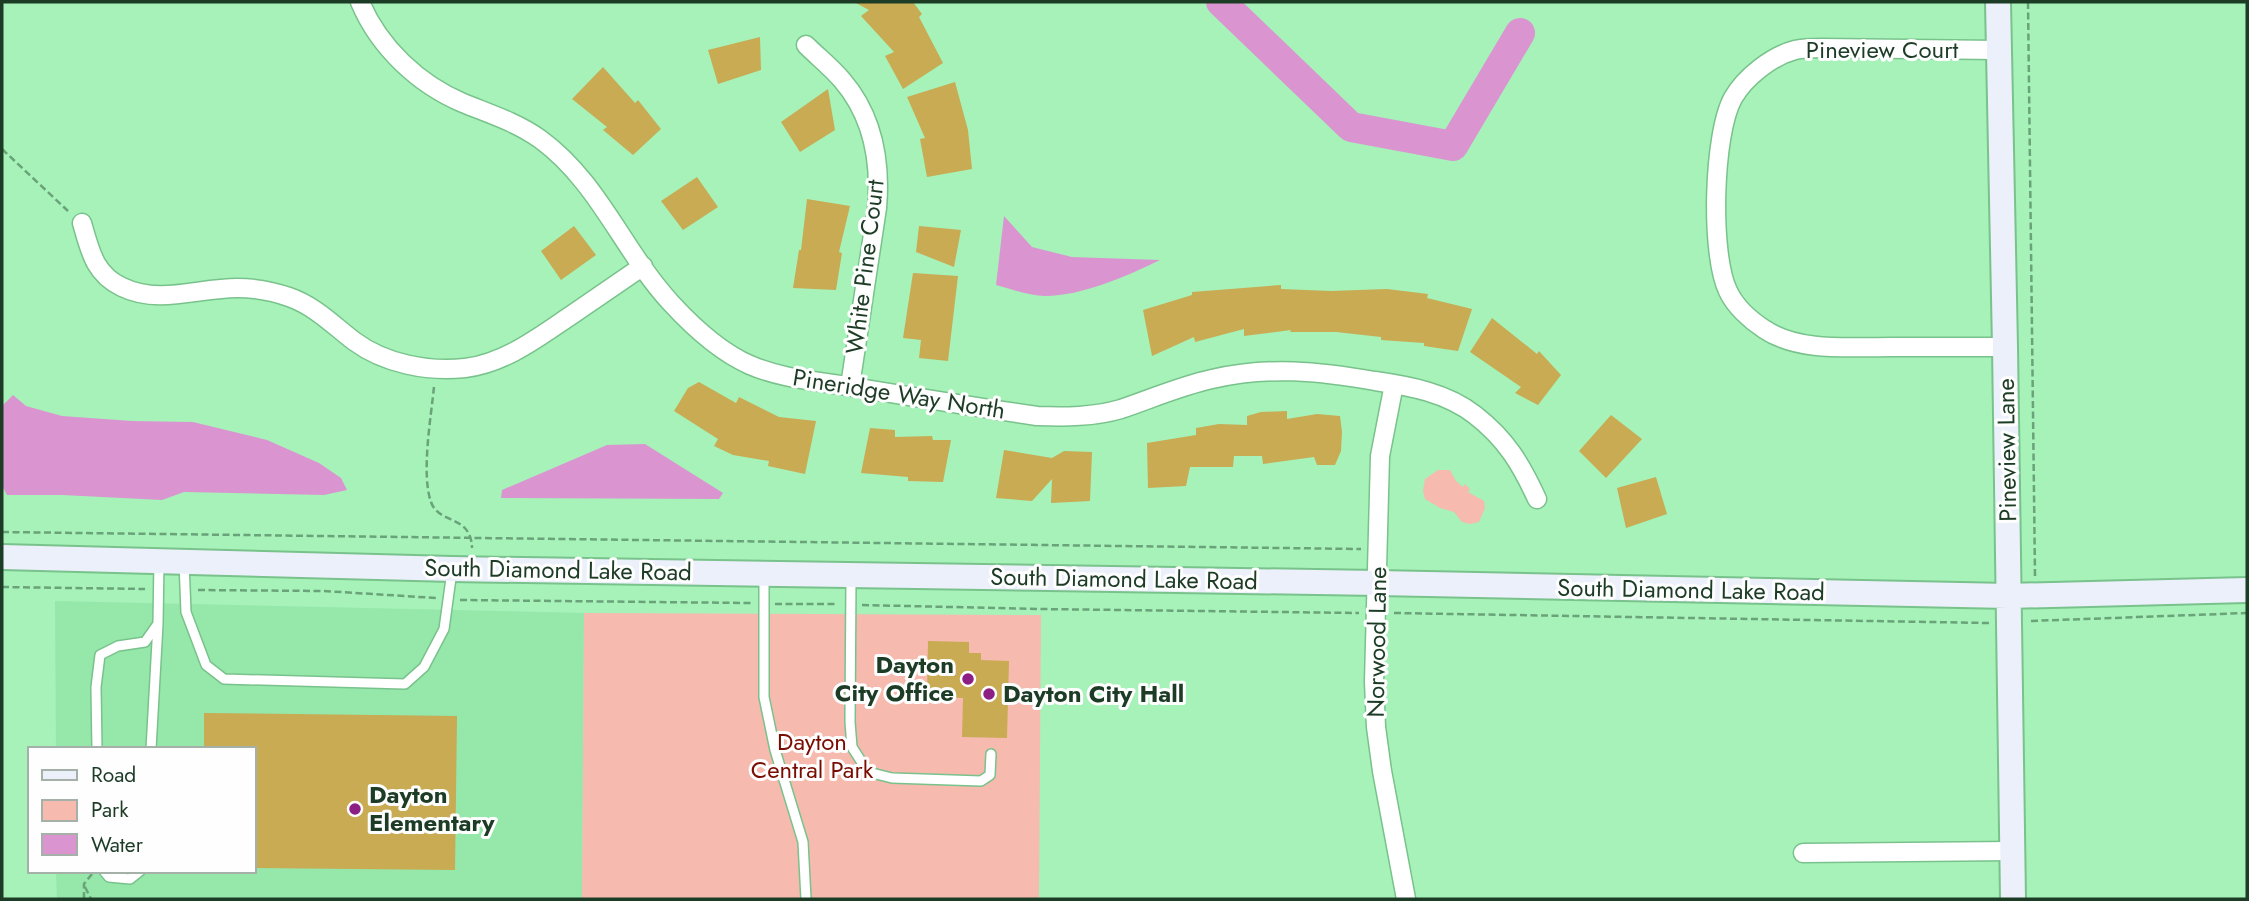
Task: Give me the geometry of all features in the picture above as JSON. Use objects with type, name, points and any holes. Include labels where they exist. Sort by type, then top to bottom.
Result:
[{"type":"street","name":"Pineridge Way North","points":[[360,2],[386,46],[411,71],[437,91],[501,116],[538,138],[567,161],[592,190],[643,267],[670,302],[710,341],[750,365],[792,378],[1016,413],[1069,417],[1119,410],[1174,389],[1213,379],[1252,373],[1320,371],[1394,384],[1446,398],[1473,413],[1507,445],[1522,467],[1536,499]]},
{"type":"street","name":"Pineview Lane","points":[[1998,2],[2006,347],[2013,899]]},
{"type":"street","name":"White Pine Court","points":[[806,45],[842,80],[852,94],[865,118],[876,152],[877,208],[849,386]]},
{"type":"street","name":"Pineview Court","points":[[1998,50],[1822,47],[1794,50],[1772,61],[1750,77],[1734,97],[1723,121],[1719,146],[1716,241],[1720,268],[1728,293],[1745,314],[1765,331],[1789,341],[1820,346],[2006,347]]},
{"type":"street","points":[[82,223],[92,259],[103,274],[121,287],[146,296],[236,288],[263,290],[290,297],[317,310],[356,342],[384,357],[435,369],[466,368],[491,362],[516,351],[643,267]]},
{"type":"street","name":"Norwood Lane","points":[[1394,384],[1380,456],[1374,682],[1382,771],[1406,899]]},
{"type":"street","name":"South Diamond Lake Road","points":[[2,556],[463,569],[2009,596],[2247,590]]},
{"type":"street","points":[[1804,853],[2013,851]]},
{"type":"lane","points":[[151,747],[159,560]]},
{"type":"lane","points":[[184,561],[186,612],[206,665],[224,679],[405,684],[425,667],[444,629],[448,600],[463,569]]},
{"type":"lane","points":[[764,574],[764,697],[775,750],[803,842],[806,899]]},
{"type":"lane","points":[[851,576],[852,747],[868,772],[892,778],[981,781],[990,775],[991,754]]},
{"type":"lane","points":[[97,747],[96,687],[100,655],[118,646],[145,642],[158,624]]},
{"type":"lane","points":[[106,873],[109,877],[130,879],[137,873]]},
{"type":"path","points":[[2028,2],[2035,576]]},
{"type":"path","points":[[2,149],[82,223]]},
{"type":"path","points":[[435,369],[428,447],[428,491],[434,508],[469,531],[472,537],[463,569],[473,600]]},
{"type":"path","points":[[2,532],[1378,550]]},
{"type":"path","points":[[2,587],[159,590]]},
{"type":"path","points":[[184,590],[324,591],[448,600],[1993,623]]},
{"type":"path","points":[[2025,621],[2247,613]]},
{"type":"path","points":[[84,899],[84,884],[92,873]]},
{"type":"path","points":[[84,884],[91,899]]},
{"type":"shaded area","points":[[55,601],[584,613],[582,899],[57,899],[56,873],[256,873],[256,747],[56,747]]},
{"type":"green space","points":[[1438,470],[1450,470],[1456,481],[1470,489],[1468,492],[1484,501],[1485,508],[1479,522],[1462,522],[1454,512],[1425,499],[1425,479]]},
{"type":"green space","name":"Dayton Central Park","points":[[584,613],[1041,615],[1039,899],[582,899]]},
{"type":"water","points":[[1004,216],[1032,247],[1072,257],[1160,260],[1119,278],[1074,293],[1033,295],[996,285]]},
{"type":"water","points":[[13,395],[26,406],[62,416],[193,422],[267,440],[319,463],[341,478],[347,490],[324,495],[184,492],[162,500],[7,495],[2,486],[2,406]]},
{"type":"water","points":[[645,444],[723,493],[719,499],[501,498],[502,490],[607,445]]},
{"type":"building","points":[[854,2],[913,2],[922,14],[919,17],[943,63],[903,89],[885,56],[894,52],[861,16],[869,10]]},
{"type":"building","points":[[760,37],[761,70],[718,84],[708,50]]},
{"type":"building","points":[[603,67],[635,103],[638,100],[661,129],[633,155],[603,130],[607,127],[572,99]]},
{"type":"building","points":[[955,82],[968,130],[972,169],[927,177],[920,139],[925,138],[907,97]]},
{"type":"building","points":[[828,89],[835,130],[800,152],[781,122]]},
{"type":"building","points":[[697,177],[718,207],[683,230],[661,201]]},
{"type":"building","points":[[807,199],[850,206],[839,252],[842,253],[836,290],[793,288]]},
{"type":"building","points":[[574,226],[596,255],[561,280],[541,251]]},
{"type":"building","points":[[919,226],[961,230],[954,267],[916,252]]},
{"type":"building","points":[[913,273],[958,276],[948,361],[919,358],[921,340],[903,338]]},
{"type":"building","points":[[1281,285],[1281,289],[1387,289],[1428,294],[1427,298],[1472,309],[1458,351],[1424,346],[1424,343],[1381,340],[1381,337],[1336,332],[1290,332],[1291,330],[1244,336],[1244,329],[1195,342],[1194,337],[1152,356],[1143,310],[1192,295],[1192,292]]},
{"type":"building","points":[[1492,318],[1537,354],[1539,351],[1561,375],[1538,405],[1515,393],[1521,387],[1470,352]]},
{"type":"building","points":[[699,382],[736,403],[739,397],[779,417],[816,421],[805,474],[768,466],[769,461],[733,455],[714,446],[718,439],[674,411],[688,388]]},
{"type":"building","points":[[1287,411],[1287,419],[1317,414],[1340,416],[1341,451],[1335,465],[1317,465],[1314,457],[1263,464],[1262,456],[1234,456],[1233,467],[1190,467],[1186,486],[1148,488],[1147,443],[1196,435],[1196,428],[1219,424],[1247,425],[1247,416],[1261,412]]},
{"type":"building","points":[[1611,415],[1642,439],[1606,478],[1579,451]]},
{"type":"building","points":[[870,428],[895,430],[895,437],[932,436],[933,440],[951,440],[943,482],[908,481],[908,477],[861,473]]},
{"type":"building","points":[[1004,450],[1052,458],[1064,451],[1092,452],[1090,501],[1051,503],[1052,479],[1032,501],[996,498]]},
{"type":"building","points":[[1656,477],[1667,514],[1626,528],[1617,488]]},
{"type":"building","name":"Dayton City Office","points":[[928,641],[969,642],[969,653],[981,653],[981,660],[1009,661],[1007,738],[962,737],[963,698],[927,697]]},
{"type":"building","name":"Dayton Elementary","points":[[204,713],[457,716],[455,870],[256,868],[256,747],[204,747]]},
{"type":"waterway","points":[[1221,2],[1351,127],[1453,146],[1520,33]]},
{"type":"place","name":"Dayton City Office","points":[[968,679]]},
{"type":"place","name":"Dayton City Hall","points":[[989,694]]},
{"type":"place","name":"Dayton Elementary","points":[[355,809]]}]
